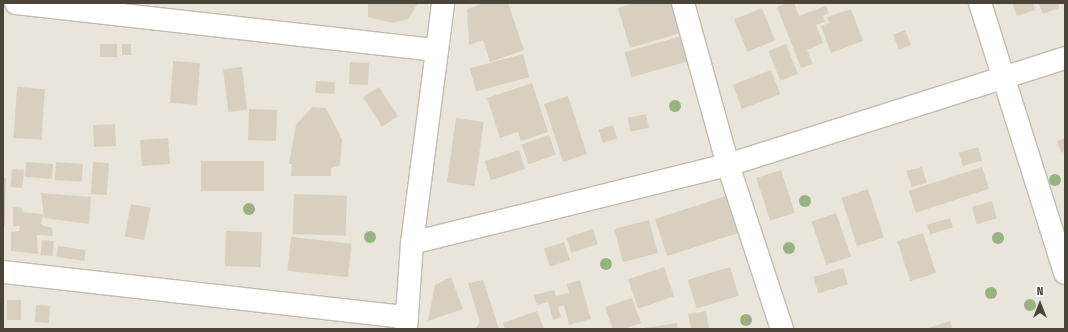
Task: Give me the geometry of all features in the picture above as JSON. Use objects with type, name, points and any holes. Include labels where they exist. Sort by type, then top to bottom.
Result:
[{"type":"street","points":[[16,3],[436,50]]},
{"type":"street","points":[[3,272],[406,323],[412,243],[443,3]]},
{"type":"street","points":[[683,3],[728,165],[782,329]]},
{"type":"street","points":[[980,3],[1005,77],[1065,272]]},
{"type":"street","points":[[412,243],[728,165],[1065,58]]},
{"type":"shaded area","points":[[3,3],[1065,3],[1065,329],[3,329]]},
{"type":"building","points":[[368,3],[418,3],[408,19],[393,23],[368,17]]},
{"type":"building","points":[[485,3],[508,3],[524,50],[490,62],[483,40],[469,45],[467,9]]},
{"type":"building","points":[[635,3],[671,3],[680,33],[630,48],[618,8]]},
{"type":"building","points":[[787,3],[794,3],[799,16],[826,6],[829,13],[823,16],[825,22],[816,25],[823,43],[807,50],[813,64],[801,68],[777,7]]},
{"type":"building","points":[[1012,3],[1033,3],[1035,10],[1017,16]]},
{"type":"building","points":[[1038,3],[1058,3],[1059,8],[1043,14]]},
{"type":"building","points":[[762,8],[775,40],[747,52],[734,19]]},
{"type":"building","points":[[851,9],[863,41],[831,53],[821,26],[829,23],[827,17]]},
{"type":"building","points":[[905,30],[911,45],[899,50],[893,35]]},
{"type":"building","points":[[685,35],[692,60],[632,77],[624,52]]},
{"type":"building","points":[[100,44],[117,44],[117,57],[100,57]]},
{"type":"building","points":[[122,44],[131,44],[131,55],[122,55]]},
{"type":"building","points":[[786,44],[798,74],[780,81],[768,51]]},
{"type":"building","points":[[523,54],[529,77],[476,91],[470,68]]},
{"type":"building","points":[[173,61],[200,63],[197,105],[170,103]]},
{"type":"building","points":[[350,62],[369,63],[368,85],[349,84]]},
{"type":"building","points":[[242,67],[247,110],[228,112],[223,69]]},
{"type":"building","points":[[771,70],[780,94],[742,109],[733,85]]},
{"type":"building","points":[[316,81],[335,82],[334,94],[315,93]]},
{"type":"building","points":[[532,83],[548,132],[521,141],[518,132],[500,138],[487,98]]},
{"type":"building","points":[[17,87],[45,89],[41,140],[13,138]]},
{"type":"building","points":[[379,87],[398,116],[382,127],[363,97]]},
{"type":"building","points":[[568,96],[587,154],[563,162],[544,104]]},
{"type":"building","points":[[312,107],[326,108],[342,139],[340,165],[331,168],[331,176],[291,176],[292,164],[289,164],[296,125]]},
{"type":"building","points":[[249,109],[277,110],[276,141],[248,140]]},
{"type":"building","points":[[646,114],[649,128],[630,132],[627,118]]},
{"type":"building","points":[[456,118],[484,122],[475,186],[447,182]]},
{"type":"building","points":[[115,124],[116,146],[94,147],[93,125]]},
{"type":"building","points":[[613,125],[617,138],[603,143],[599,129]]},
{"type":"building","points":[[549,135],[556,155],[528,164],[522,144]]},
{"type":"building","points":[[168,138],[170,164],[142,166],[140,140]]},
{"type":"building","points":[[1065,138],[1065,151],[1061,153],[1057,141]]},
{"type":"building","points":[[978,147],[982,160],[963,166],[959,153]]},
{"type":"building","points":[[519,150],[525,169],[491,180],[485,161]]},
{"type":"building","points":[[201,161],[264,161],[264,191],[201,191]]},
{"type":"building","points":[[26,162],[53,164],[52,179],[25,177]]},
{"type":"building","points":[[56,162],[83,164],[82,182],[55,180]]},
{"type":"building","points":[[93,162],[109,163],[107,195],[91,194]]},
{"type":"building","points":[[922,167],[927,183],[912,187],[906,171]]},
{"type":"building","points":[[982,167],[989,189],[916,213],[909,191]]},
{"type":"building","points":[[12,169],[24,170],[22,188],[10,187]]},
{"type":"building","points":[[781,170],[795,213],[770,221],[756,178]]},
{"type":"building","points":[[3,178],[6,178],[5,225],[3,225]]},
{"type":"building","points":[[868,189],[884,238],[857,246],[841,198]]},
{"type":"building","points":[[41,193],[91,197],[89,224],[44,218]]},
{"type":"building","points":[[294,194],[347,196],[346,236],[293,234]]},
{"type":"building","points":[[732,194],[744,231],[667,256],[655,219]]},
{"type":"building","points":[[992,201],[997,218],[977,224],[972,207]]},
{"type":"building","points":[[131,204],[151,208],[144,240],[125,236]]},
{"type":"building","points":[[13,207],[22,208],[23,212],[43,214],[41,225],[52,228],[53,236],[37,235],[38,254],[11,251],[11,232],[19,231],[20,226],[13,226]]},
{"type":"building","points":[[836,213],[851,256],[826,265],[811,221]]},
{"type":"building","points":[[950,218],[953,228],[930,235],[927,225]]},
{"type":"building","points":[[649,220],[658,253],[623,262],[614,229]]},
{"type":"building","points":[[593,229],[598,244],[571,253],[566,238]]},
{"type":"building","points":[[226,231],[262,232],[261,267],[225,266]]},
{"type":"building","points":[[923,233],[936,273],[910,281],[897,241]]},
{"type":"building","points":[[291,237],[352,243],[348,277],[287,271]]},
{"type":"building","points":[[42,240],[54,241],[53,256],[41,255]]},
{"type":"building","points":[[564,242],[570,260],[550,267],[544,248]]},
{"type":"building","points":[[58,246],[86,250],[84,261],[56,257]]},
{"type":"building","points":[[664,267],[674,296],[638,309],[628,279]]},
{"type":"building","points":[[730,267],[739,296],[697,309],[688,280]]},
{"type":"building","points":[[843,268],[848,284],[818,293],[813,277]]},
{"type":"building","points":[[451,277],[463,309],[428,321],[435,285]]},
{"type":"building","points":[[483,280],[499,329],[475,329],[480,322],[468,283]]},
{"type":"building","points":[[580,280],[591,319],[569,325],[564,305],[558,307],[561,317],[553,320],[548,302],[537,305],[534,295],[554,290],[556,296],[569,293],[567,284]]},
{"type":"building","points":[[632,298],[641,323],[624,329],[613,329],[605,307]]},
{"type":"building","points":[[7,300],[21,300],[21,320],[7,320]]},
{"type":"building","points":[[36,305],[50,306],[49,323],[35,322]]},
{"type":"building","points":[[537,311],[544,329],[505,329],[503,323]]},
{"type":"building","points":[[706,311],[709,329],[691,329],[688,314]]},
{"type":"building","points":[[950,321],[953,329],[925,329]]},
{"type":"building","points":[[677,323],[678,329],[644,329],[644,328]]}]
